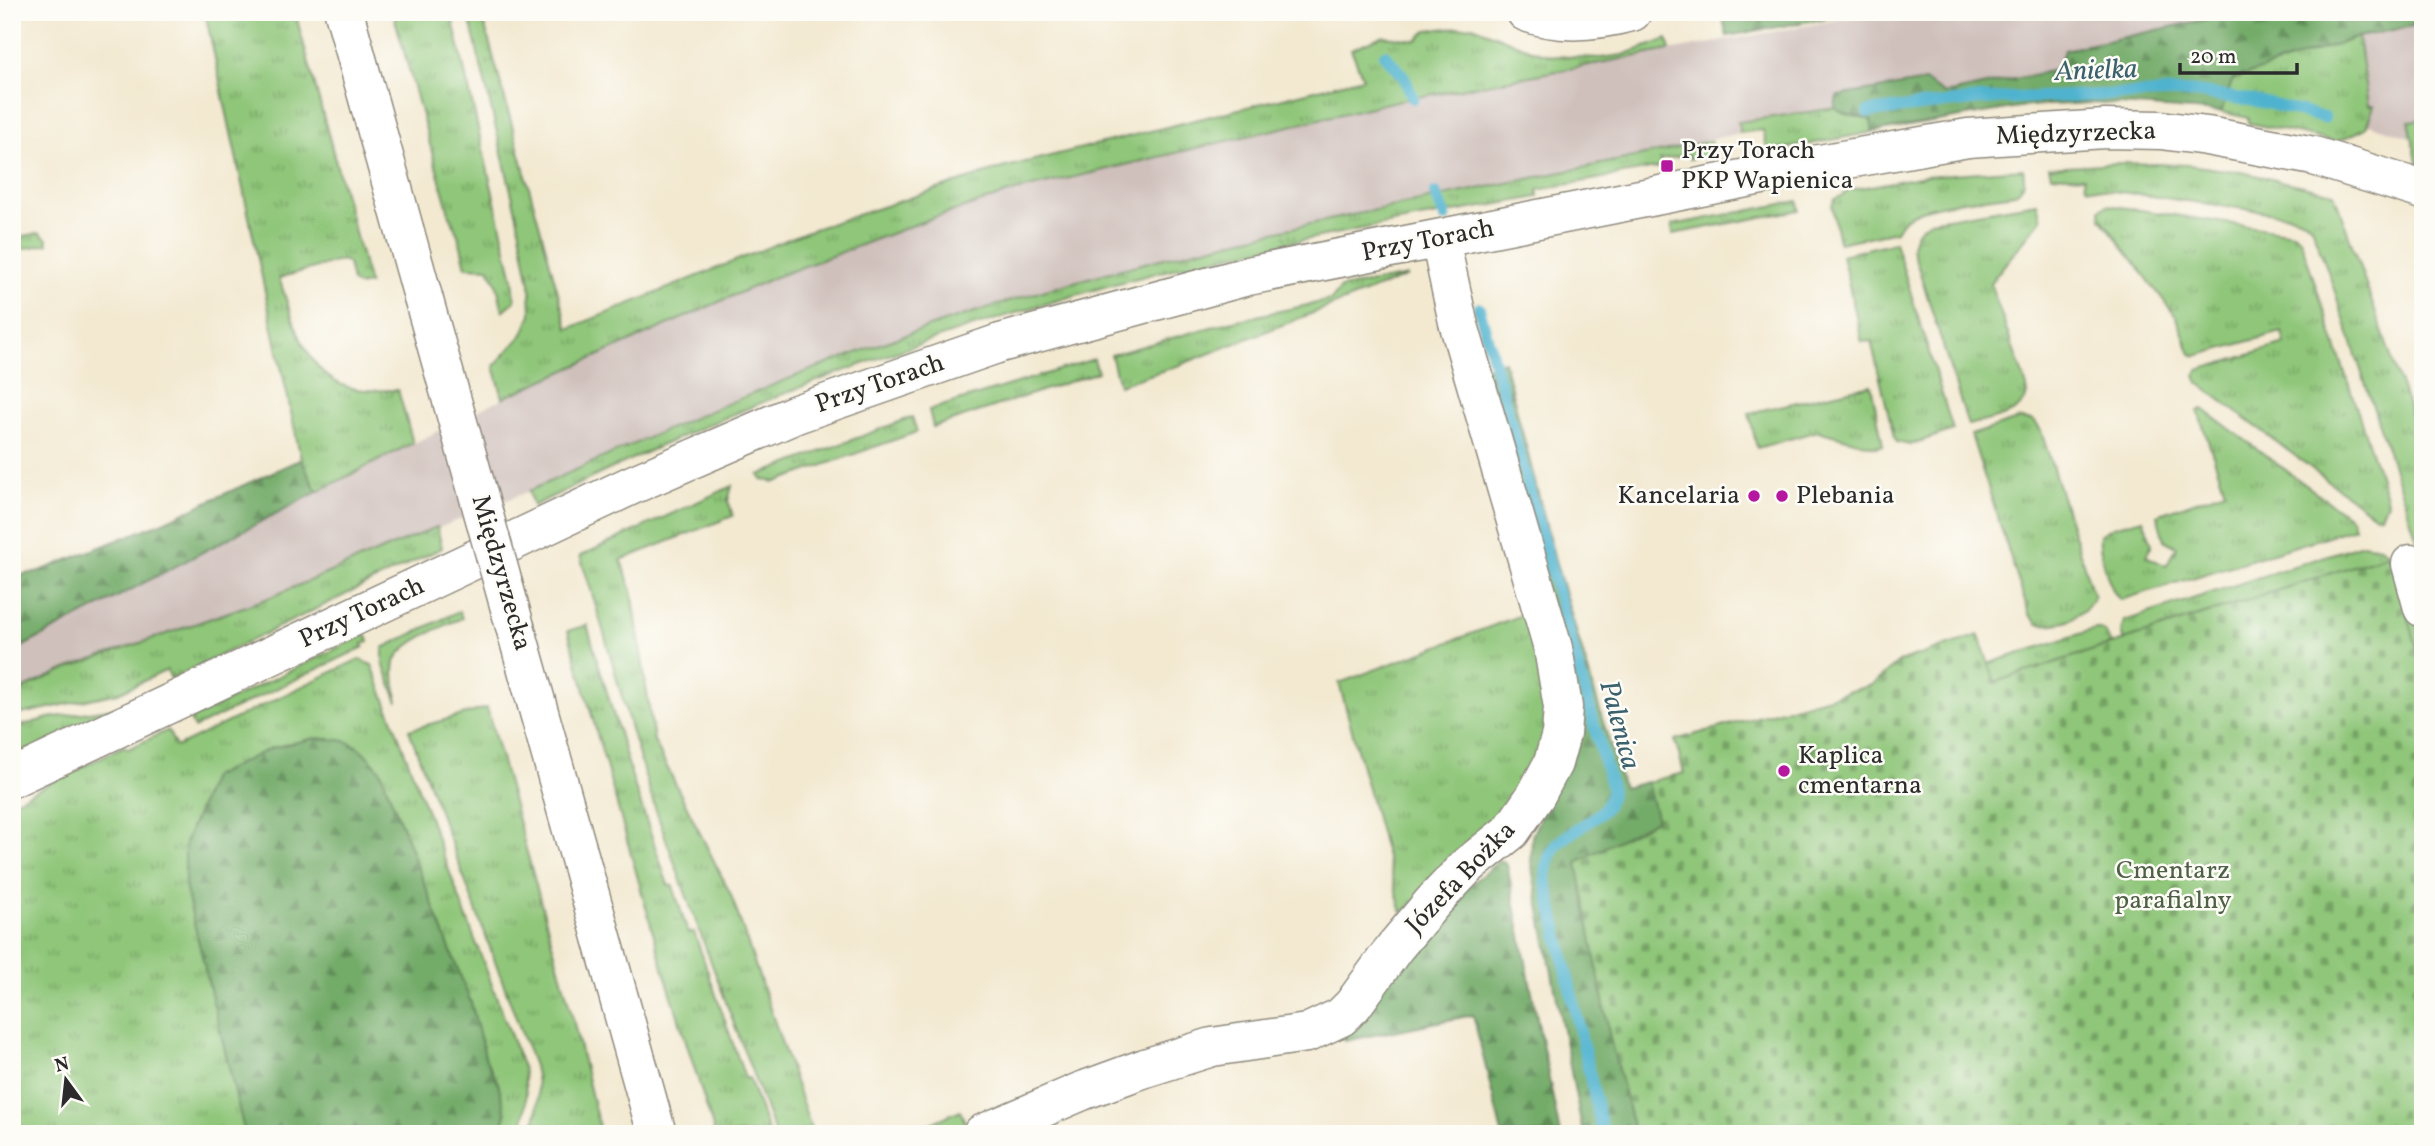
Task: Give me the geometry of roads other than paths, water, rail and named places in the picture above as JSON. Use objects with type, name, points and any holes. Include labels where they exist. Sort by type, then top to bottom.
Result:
[{"type":"street","name":"Międzyrzecka","points":[[344,12],[657,1134]]},
{"type":"street","points":[[1526,12],[1558,19],[1593,20],[1632,12]]},
{"type":"street","name":"Międzyrzecka","points":[[1808,166],[1968,138],[2105,129],[2161,131],[2232,140],[2314,156],[2423,190]]},
{"type":"street","name":"Przy Torach","points":[[12,778],[632,485],[796,414],[1000,343],[1248,276],[1808,166]]},
{"type":"street","name":"Józefa Bożka","points":[[982,1134],[1082,1091],[1145,1068],[1223,1044],[1307,1033],[1340,1017],[1353,1005],[1395,947],[1433,902],[1466,867],[1511,831],[1536,795],[1553,763],[1561,734],[1563,707],[1553,648],[1458,322],[1440,239]]},
{"type":"street","points":[[2411,564],[2423,608]]},
{"type":"waterway","name":"Palenica","points":[[1385,55],[1404,77],[1413,98]]},
{"type":"waterway","name":"Anielka","points":[[1868,112],[1981,99],[2195,92],[2262,102],[2324,118]]},
{"type":"waterway","name":"Palenica","points":[[1435,193],[1445,217]]},
{"type":"waterway","name":"Palenica","points":[[1479,308],[1612,790],[1602,811],[1555,847],[1548,860],[1546,880],[1603,1134]]},
{"type":"place","name":"Przy Torach PKP Wapienica","points":[[1667,166]]},
{"type":"place","name":"Kancelaria","points":[[1754,496]]},
{"type":"place","name":"Plebania","points":[[1782,496]]},
{"type":"place","name":"Kaplica cmentarna","points":[[1784,771]]},
{"type":"park label","name":"Cmentarz parafialny","points":[[2173,886]]}]
